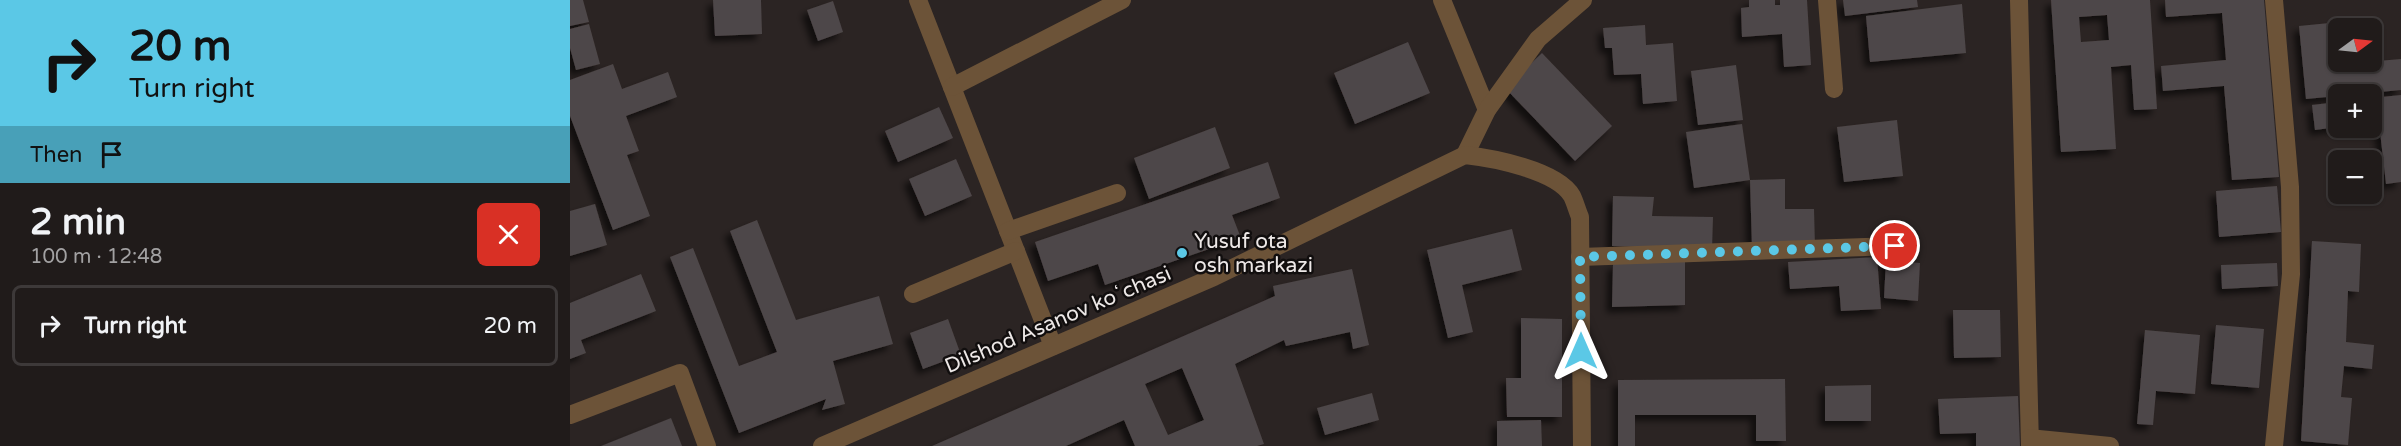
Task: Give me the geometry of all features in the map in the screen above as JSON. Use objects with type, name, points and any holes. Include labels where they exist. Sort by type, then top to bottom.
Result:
[{"type":"street","points":[[918,0],[1053,346]]},
{"type":"street","points":[[952,87],[1122,0]]},
{"type":"street","points":[[1442,0],[1487,110]]},
{"type":"street","points":[[1582,446],[1580,217],[1571,194],[1549,177],[1535,171],[1496,159],[1465,156],[1487,110],[1538,39],[1583,0]]},
{"type":"street","points":[[1827,0],[1834,89]]},
{"type":"street","points":[[2019,0],[2030,442],[2110,446]]},
{"type":"street","points":[[2274,0],[2290,186],[2291,263],[2274,446]]},
{"type":"street","name":"Dilshod Asanov koʻchasi","points":[[822,446],[1214,277],[1465,156]]},
{"type":"street","points":[[1008,231],[1117,193]]},
{"type":"street","points":[[1580,257],[1895,246]]},
{"type":"street","points":[[913,294],[1016,251]]},
{"type":"street","points":[[570,416],[680,373],[707,446]]},
{"type":"building","points":[[570,0],[583,0],[589,22],[570,26]]},
{"type":"building","points":[[713,0],[761,0],[762,34],[715,36]]},
{"type":"building","points":[[1749,0],[1775,0],[1775,5],[1780,5],[1780,0],[1807,0],[1811,65],[1784,67],[1782,34],[1742,37],[1741,8],[1749,7]]},
{"type":"building","points":[[1843,0],[1917,0],[1918,7],[1845,16]]},
{"type":"building","points":[[2051,0],[2150,0],[2157,109],[2134,110],[2131,65],[2111,67],[2116,149],[2061,152]],"holes":[[[2107,15],[2109,40],[2081,42],[2079,17]]]},
{"type":"building","points":[[2165,0],[2264,0],[2279,177],[2232,180],[2224,86],[2163,91],[2161,66],[2226,60],[2222,13],[2166,17]]},
{"type":"building","points":[[833,1],[843,32],[818,41],[807,10]]},
{"type":"building","points":[[1962,4],[1966,53],[1870,62],[1866,16]]},
{"type":"building","points":[[2328,23],[2328,72],[2382,72],[2382,61],[2401,59],[2401,90],[2382,92],[2382,84],[2328,84],[2328,97],[2306,99],[2299,26]]},
{"type":"building","points":[[589,24],[600,64],[576,70],[570,48],[570,29]]},
{"type":"building","points":[[1645,25],[1646,45],[1673,43],[1677,101],[1643,104],[1641,74],[1614,75],[1612,48],[1605,48],[1603,28]]},
{"type":"building","points":[[1408,42],[1430,93],[1355,124],[1334,73]]},
{"type":"building","points":[[1542,53],[1612,126],[1575,161],[1505,88]]},
{"type":"building","points":[[613,64],[622,89],[668,72],[677,97],[626,116],[639,151],[627,155],[650,216],[613,230],[570,116],[570,80]]},
{"type":"building","points":[[1736,65],[1743,120],[1698,125],[1691,71]]},
{"type":"building","points":[[2401,95],[2401,182],[2386,184],[2381,138],[2382,97]]},
{"type":"building","points":[[2328,103],[2328,128],[2315,130],[2312,105]]},
{"type":"building","points":[[939,107],[953,138],[898,162],[885,131]]},
{"type":"building","points":[[1897,120],[1903,176],[1844,182],[1837,127]]},
{"type":"building","points":[[1742,124],[1750,180],[1694,188],[1686,132]]},
{"type":"building","points":[[1215,127],[1230,168],[1149,199],[1134,158]]},
{"type":"building","points":[[956,159],[972,196],[925,216],[909,179]]},
{"type":"building","points":[[1268,162],[1280,198],[1232,215],[1241,238],[1105,285],[1098,264],[1048,281],[1035,242]]},
{"type":"building","points":[[1785,179],[1785,209],[1814,209],[1815,247],[1752,248],[1750,180]]},
{"type":"building","points":[[2277,186],[2281,232],[2219,237],[2216,191]]},
{"type":"building","points":[[1613,196],[1654,197],[1652,216],[1713,217],[1712,250],[1612,246]]},
{"type":"building","points":[[595,204],[607,245],[570,256],[570,211]]},
{"type":"building","points":[[757,220],[796,320],[879,296],[893,344],[833,361],[845,404],[822,410],[826,399],[739,433],[670,257],[693,248],[739,366],[777,352],[730,231]]},
{"type":"building","points":[[1512,229],[1522,270],[1462,285],[1473,332],[1448,338],[1427,250]]},
{"type":"building","points":[[2312,241],[2361,244],[2359,292],[2348,291],[2346,342],[2374,345],[2372,369],[2344,366],[2341,397],[2352,398],[2348,445],[2301,441]]},
{"type":"building","points":[[1877,257],[1881,309],[1841,311],[1839,286],[1790,289],[1788,262]]},
{"type":"building","points":[[1685,259],[1685,305],[1612,307],[1613,264]]},
{"type":"building","points":[[1886,260],[1920,263],[1918,301],[1884,298]]},
{"type":"building","points":[[2277,263],[2278,286],[2222,289],[2221,265]]},
{"type":"building","points":[[1352,269],[1369,345],[1353,349],[1350,332],[1286,346],[1284,340],[1235,364],[1264,444],[1257,446],[1135,446],[1124,420],[1066,446],[932,446],[1275,296],[1273,286]],"holes":[[[1182,368],[1204,420],[1168,435],[1145,384]]]},
{"type":"building","points":[[641,274],[656,311],[581,340],[586,353],[570,359],[570,303]]},
{"type":"building","points":[[1953,310],[2000,310],[2001,357],[1954,358]]},
{"type":"building","points":[[1521,318],[1562,319],[1562,417],[1507,417],[1506,378],[1521,378]]},
{"type":"building","points":[[948,319],[961,355],[923,369],[910,333]]},
{"type":"building","points":[[2216,325],[2264,329],[2259,388],[2211,384]]},
{"type":"building","points":[[2145,330],[2200,335],[2195,394],[2156,391],[2153,425],[2137,424]]},
{"type":"building","points":[[1785,379],[1786,441],[1756,441],[1756,415],[1635,415],[1635,446],[1618,446],[1618,380]]},
{"type":"building","points":[[1871,385],[1871,421],[1825,421],[1825,386]]},
{"type":"building","points":[[1372,393],[1379,420],[1325,435],[1317,408]]},
{"type":"building","points":[[2018,396],[2020,446],[1976,446],[1976,433],[1940,434],[1938,399]]},
{"type":"building","points":[[671,418],[682,446],[601,446]]},
{"type":"building","points":[[1541,420],[1542,446],[1497,446],[1497,421]]},
{"type":"place","name":"Yusuf ota osh markazi","points":[[1182,253]]},
{"type":"route","points":[[1581,351],[1580,257],[1895,246]]}]
